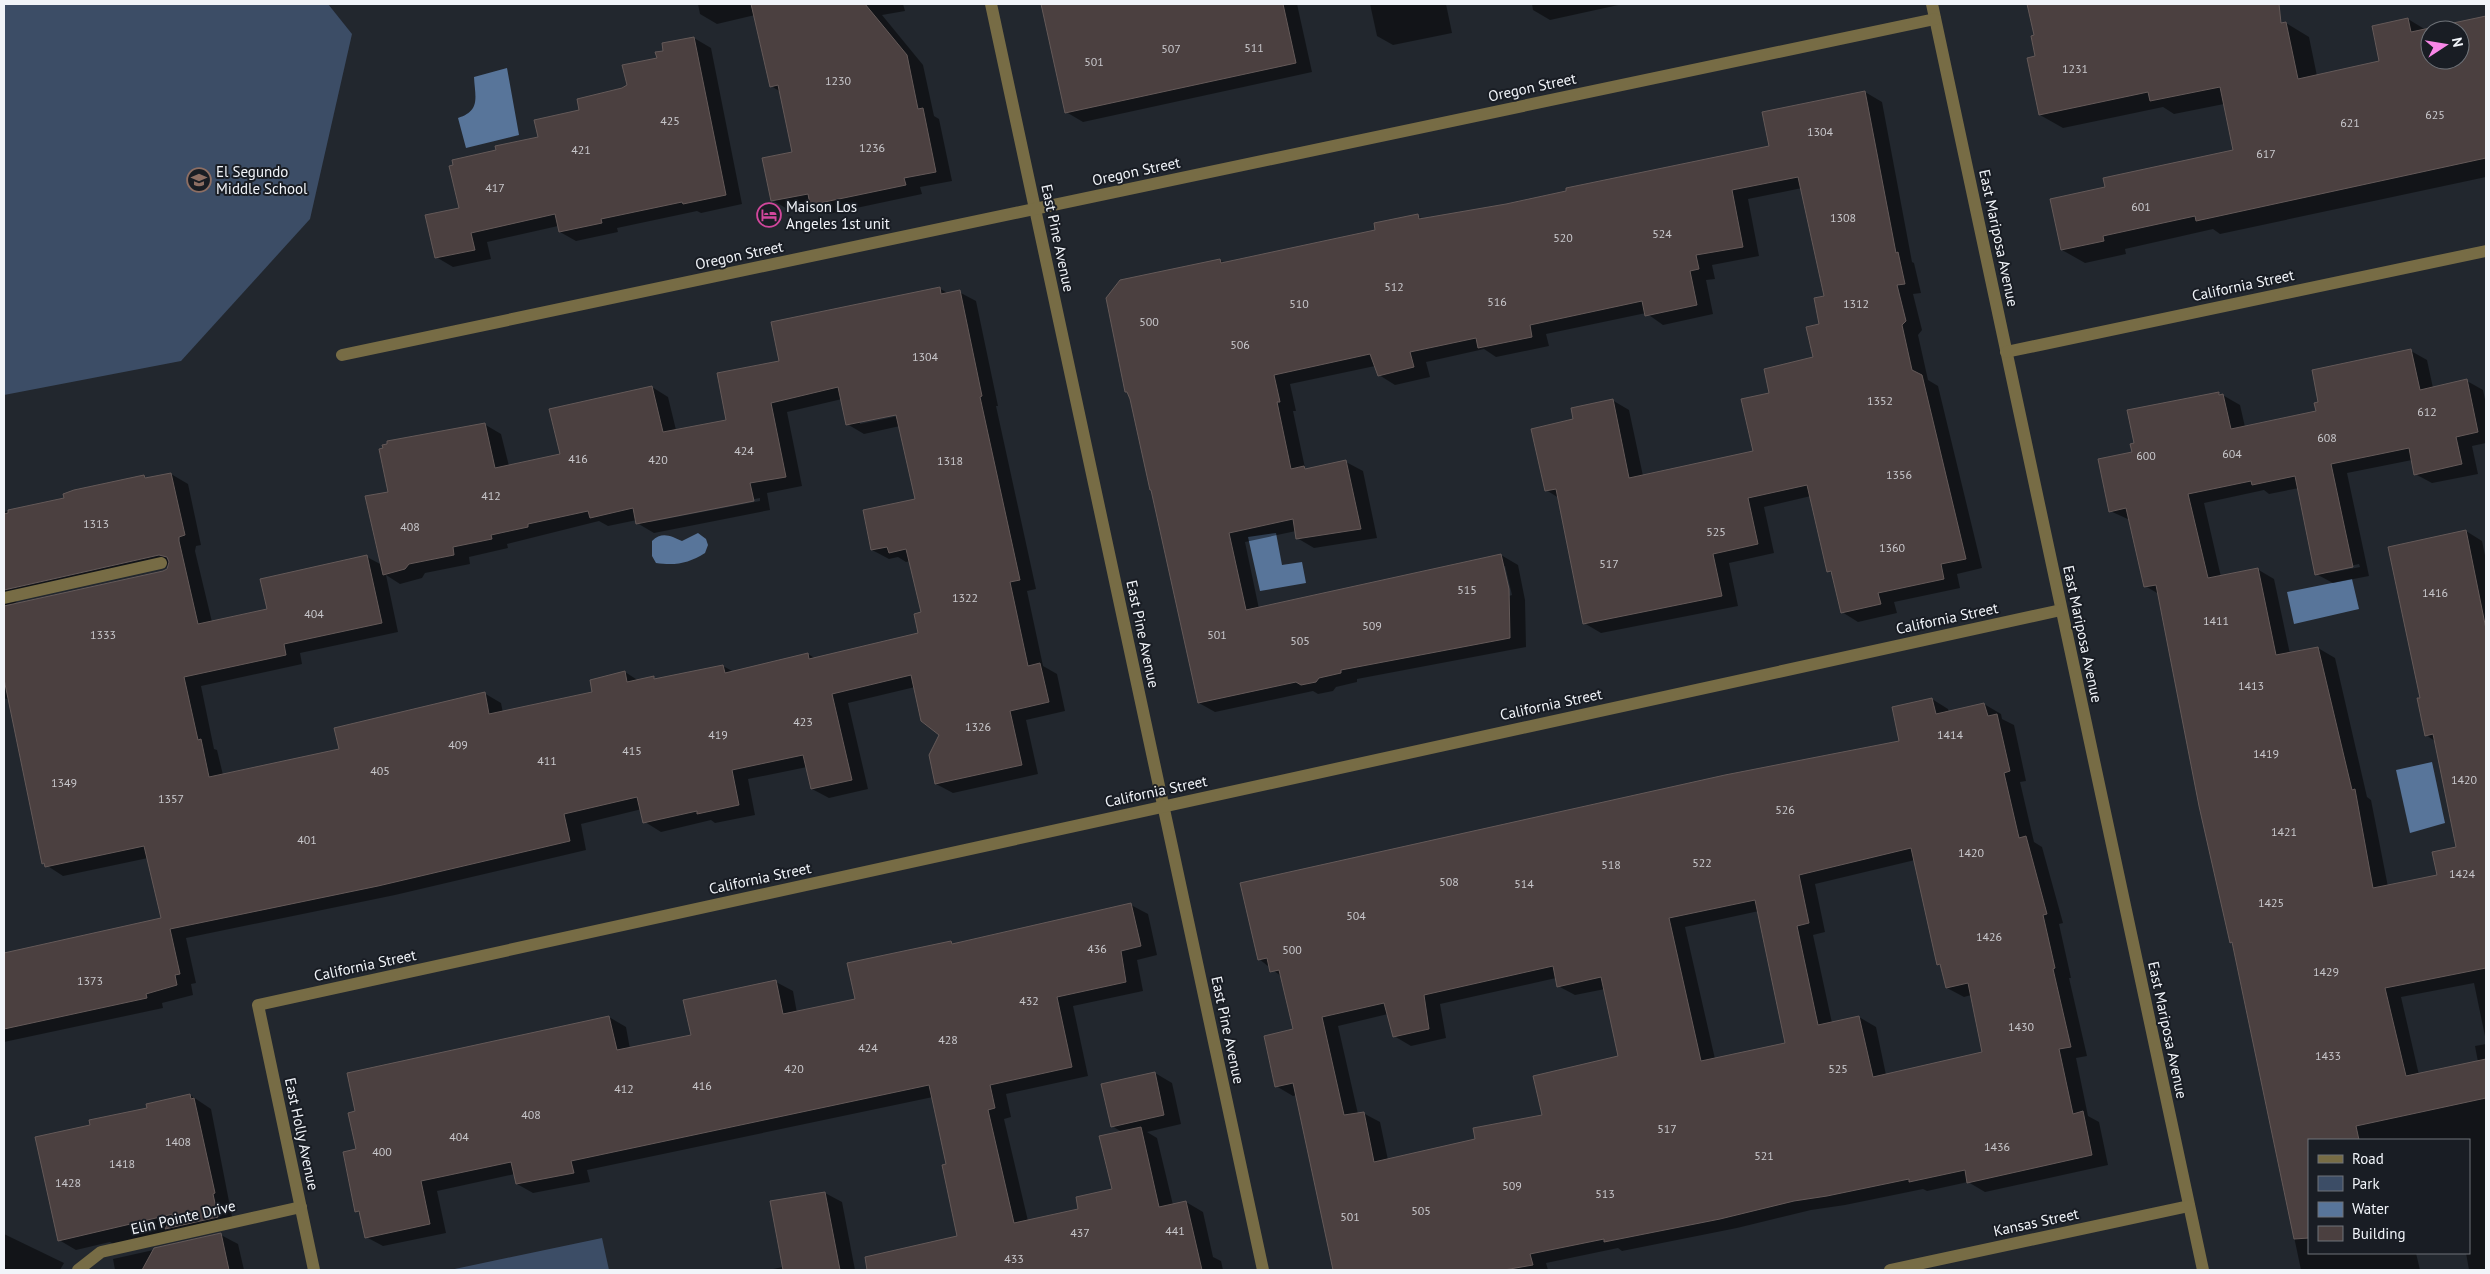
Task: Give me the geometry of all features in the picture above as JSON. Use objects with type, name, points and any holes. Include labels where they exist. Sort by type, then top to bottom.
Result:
[{"type":"street","name":"East Pine Avenue","points":[[991,4],[1263,1270]]},
{"type":"street","name":"East Mariposa Avenue","points":[[1932,4],[2203,1270]]},
{"type":"street","name":"Oregon Street","points":[[342,355],[1936,18]]},
{"type":"street","name":"California Street","points":[[2006,352],[2486,251]]},
{"type":"street","points":[[4,598],[161,564]]},
{"type":"street","name":"California Street","points":[[258,1005],[2061,610]]},
{"type":"street","name":"East Holly Avenue","points":[[258,1005],[314,1270]]},
{"type":"street","name":"Elin Pointe Drive","points":[[78,1270],[101,1252],[300,1206]]},
{"type":"street","name":"Kansas Street","points":[[1890,1270],[2189,1206]]},
{"type":"green space","name":"El Segundo Middle School","points":[[4,4],[328,4],[352,34],[310,219],[181,361],[4,395]]},
{"type":"green space","points":[[602,1238],[609,1270],[450,1270]]},
{"type":"water","points":[[507,68],[519,135],[466,148],[458,118],[470,111],[475,102],[474,77]]},
{"type":"water","points":[[698,533],[706,539],[708,545],[705,553],[682,563],[656,563],[652,556],[652,541],[656,538],[667,535],[682,541]]},
{"type":"water","points":[[1276,533],[1282,565],[1302,562],[1306,583],[1260,591],[1248,537]]},
{"type":"water","points":[[2352,579],[2359,609],[2294,624],[2287,592]]},
{"type":"water","points":[[2432,762],[2445,823],[2410,833],[2396,770]]},
{"type":"building","points":[[751,4],[865,4],[907,55],[918,109],[923,108],[936,172],[904,178],[906,185],[810,205],[808,194],[771,201],[762,158],[792,152],[778,85],[770,87]]},
{"type":"building","points":[[1041,4],[1283,4],[1296,63],[1065,113]]},
{"type":"building","points":[[2027,4],[2279,4],[2281,23],[2286,22],[2298,79],[2379,61],[2372,26],[2408,18],[2411,32],[2420,30],[2420,70],[2470,70],[2470,20],[2467,20],[2486,16],[2486,158],[2196,221],[2195,216],[2103,236],[2104,241],[2061,250],[2050,199],[2105,187],[2103,178],[2233,150],[2220,87],[2150,101],[2148,92],[2039,115],[2027,58],[2035,56],[2031,36],[2034,35]]},
{"type":"building","points":[[694,37],[726,195],[601,219],[602,223],[559,232],[555,214],[471,233],[475,250],[435,258],[425,215],[459,208],[449,166],[453,165],[452,160],[496,150],[495,146],[538,137],[534,120],[579,110],[577,99],[622,88],[627,85],[622,65],[657,58],[655,52],[663,51],[662,43]]},
{"type":"building","points":[[1865,91],[1896,253],[1898,252],[1905,284],[1897,285],[1906,321],[1902,325],[1912,370],[1922,375],[1966,559],[1941,564],[1944,579],[1878,593],[1881,604],[1841,613],[1831,571],[1827,572],[1807,485],[1748,498],[1758,544],[1713,554],[1722,596],[1583,624],[1556,489],[1545,491],[1531,429],[1573,419],[1571,408],[1613,399],[1629,478],[1753,451],[1741,399],[1769,393],[1764,369],[1813,357],[1806,327],[1819,324],[1814,298],[1824,296],[1798,177],[1732,190],[1743,247],[1696,255],[1699,269],[1690,271],[1697,305],[1645,316],[1642,301],[1530,325],[1532,337],[1478,348],[1476,338],[1410,352],[1414,367],[1378,376],[1370,354],[1274,375],[1280,402],[1277,402],[1291,469],[1304,466],[1305,469],[1346,460],[1361,529],[1296,539],[1293,519],[1229,533],[1246,610],[1501,554],[1509,589],[1510,638],[1341,670],[1341,673],[1319,678],[1316,682],[1301,685],[1296,682],[1198,703],[1130,399],[1127,392],[1125,392],[1106,298],[1120,280],[1220,259],[1221,263],[1375,230],[1374,223],[1418,214],[1419,219],[1506,204],[1566,191],[1566,188],[1769,146],[1762,112]]},
{"type":"building","points":[[940,287],[941,294],[960,290],[982,396],[980,397],[1020,580],[1010,582],[1028,666],[1040,663],[1049,702],[1010,711],[1022,765],[935,784],[929,755],[939,735],[921,721],[911,675],[832,694],[852,780],[811,789],[803,755],[732,770],[739,805],[697,814],[697,811],[643,823],[637,797],[564,814],[570,841],[378,886],[170,929],[180,974],[175,975],[177,985],[146,994],[147,998],[4,1029],[4,953],[161,918],[144,846],[45,867],[44,863],[42,864],[4,679],[4,606],[163,571],[167,569],[169,562],[167,557],[159,555],[4,590],[4,514],[8,513],[8,510],[64,498],[63,494],[74,490],[144,475],[145,478],[171,473],[185,535],[179,537],[179,541],[198,624],[267,609],[260,579],[367,555],[382,623],[284,644],[286,655],[184,677],[198,740],[201,739],[209,777],[339,749],[334,728],[485,692],[489,714],[592,692],[590,680],[625,671],[627,682],[654,676],[654,679],[723,665],[725,673],[808,653],[809,659],[918,633],[914,614],[921,612],[906,549],[889,553],[887,547],[871,550],[863,510],[915,499],[896,415],[846,425],[838,387],[771,403],[786,477],[750,483],[754,501],[636,524],[633,508],[590,518],[588,511],[528,524],[528,527],[491,535],[492,539],[453,547],[454,555],[409,564],[405,569],[383,575],[365,496],[388,492],[379,449],[383,448],[382,445],[387,444],[387,441],[485,423],[495,468],[560,454],[549,409],[652,386],[663,432],[726,420],[717,373],[779,361],[771,322]]},
{"type":"building","points":[[2411,349],[2420,390],[2467,379],[2478,432],[2456,437],[2462,464],[2414,475],[2409,448],[2331,464],[2353,567],[2315,575],[2295,476],[2252,485],[2251,481],[2188,494],[2208,578],[2258,568],[2276,655],[2318,647],[2352,790],[2355,789],[2373,888],[2437,875],[2432,852],[2456,847],[2433,734],[2425,736],[2417,698],[2420,698],[2388,547],[2466,530],[2486,629],[2486,968],[2385,988],[2406,1076],[2486,1059],[2486,1098],[2356,1126],[2359,1139],[2308,1139],[2308,1238],[2294,1239],[2232,942],[2230,943],[2199,806],[2156,585],[2144,587],[2126,508],[2109,512],[2098,459],[2132,452],[2130,444],[2134,443],[2127,410],[2219,392],[2219,395],[2223,394],[2231,429],[2316,411],[2314,403],[2318,402],[2312,370]]},
{"type":"building","points":[[1932,698],[1936,714],[1984,703],[1988,716],[1997,714],[2010,771],[2004,773],[2019,838],[2026,836],[2047,914],[2043,915],[2071,1047],[2059,1049],[2073,1114],[2083,1111],[2092,1155],[1967,1183],[1965,1170],[1909,1182],[1909,1179],[1794,1201],[1720,1219],[1604,1242],[1604,1239],[1530,1254],[1533,1265],[1504,1270],[1333,1270],[1293,1083],[1275,1087],[1264,1036],[1293,1029],[1279,970],[1270,972],[1267,958],[1258,960],[1240,883],[1725,775],[1899,741],[1892,707]],"holes":[[[1911,848],[1937,965],[1940,964],[1946,988],[1968,983],[1982,1052],[1873,1077],[1859,1016],[1818,1025],[1797,926],[1809,923],[1799,875]],[[1755,900],[1785,1043],[1701,1061],[1669,918]],[[1553,966],[1557,987],[1601,977],[1618,1056],[1533,1076],[1542,1115],[1473,1128],[1475,1139],[1374,1162],[1364,1112],[1344,1115],[1322,1017],[1384,1003],[1393,1037],[1429,1029],[1424,995]]]},
{"type":"building","points":[[1131,903],[1141,946],[1121,951],[1126,982],[1057,997],[1072,1067],[990,1085],[995,1108],[988,1110],[1014,1223],[1078,1209],[1076,1197],[1112,1189],[1099,1136],[1141,1127],[1159,1207],[1186,1201],[1202,1270],[867,1270],[865,1257],[957,1236],[942,1165],[946,1164],[929,1085],[571,1161],[574,1173],[516,1184],[511,1162],[421,1181],[430,1224],[365,1238],[359,1211],[355,1212],[343,1152],[356,1149],[348,1113],[355,1111],[347,1073],[609,1016],[617,1050],[691,1035],[683,1000],[776,980],[783,1014],[855,999],[847,963],[951,941],[952,944]]},
{"type":"building","points":[[1155,1072],[1164,1115],[1111,1127],[1101,1084]]},
{"type":"building","points":[[190,1094],[191,1099],[194,1098],[215,1193],[213,1194],[218,1217],[165,1229],[173,1214],[58,1241],[35,1137],[90,1125],[89,1120],[147,1108],[146,1104]]},
{"type":"building","points":[[825,1192],[840,1270],[783,1270],[770,1201]]},
{"type":"building","points":[[221,1233],[229,1270],[142,1270],[154,1248]]},
{"type":"place","name":"El Segundo Middle School","points":[[199,180]]},
{"type":"place","name":"Maison Los Angeles 1st unit","points":[[769,215]]}]
